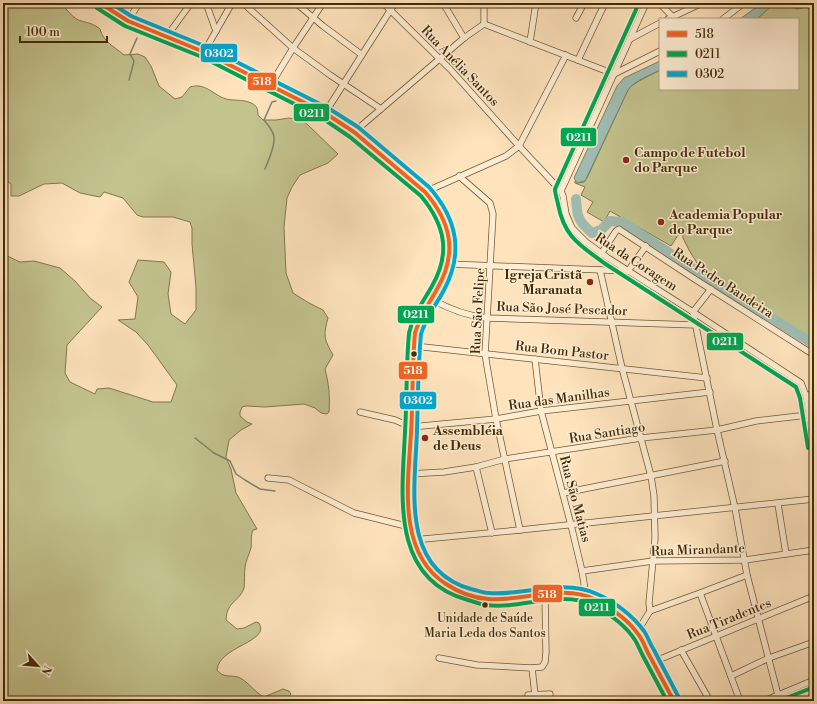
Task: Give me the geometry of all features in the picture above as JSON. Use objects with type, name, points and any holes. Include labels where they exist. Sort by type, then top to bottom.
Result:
[{"type":"main road","points":[[102,4],[128,21],[204,52],[325,113],[354,132],[435,203],[442,213],[448,228],[448,264],[440,286],[418,322],[414,346],[408,497],[410,527],[413,540],[423,563],[435,577],[463,594],[493,600],[569,594],[586,596],[612,610],[638,634],[674,701]]},
{"type":"street","points":[[128,21],[139,3]]},
{"type":"street","points":[[167,36],[191,3]]},
{"type":"street","points":[[206,3],[216,31]]},
{"type":"street","points":[[204,52],[232,3]]},
{"type":"street","points":[[243,3],[293,48],[381,109]]},
{"type":"street","points":[[296,3],[313,19],[362,55]]},
{"type":"street","points":[[270,86],[323,3]]},
{"type":"street","name":"Rua Anélia Santos","points":[[383,3],[441,59],[561,191]]},
{"type":"street","points":[[325,113],[395,3]]},
{"type":"street","points":[[443,3],[464,38]]},
{"type":"street","points":[[484,3],[484,24]]},
{"type":"street","points":[[530,42],[536,3]]},
{"type":"street","points":[[576,18],[584,3]]},
{"type":"street","points":[[578,60],[605,3]]},
{"type":"street","points":[[561,191],[646,3]]},
{"type":"street","points":[[659,3],[672,18],[700,3]]},
{"type":"street","points":[[724,18],[744,3]]},
{"type":"street","points":[[354,132],[464,38],[484,24]]},
{"type":"street","points":[[484,24],[614,74],[659,52]]},
{"type":"street","points":[[630,38],[659,24]]},
{"type":"street","points":[[424,192],[506,156],[519,146],[566,55]]},
{"type":"street","name":"Rua São Felipe","points":[[459,176],[486,199],[492,207],[491,266],[485,354],[496,419],[520,530]]},
{"type":"street","name":"Rua da Coragem","points":[[561,191],[566,214],[572,228],[601,254],[797,379],[803,386],[806,396],[814,447]]},
{"type":"street","name":"Rua Pedro Bandeira","points":[[601,254],[616,231],[619,229],[814,355]]},
{"type":"street","points":[[448,264],[628,271],[646,246]]},
{"type":"street","points":[[602,270],[609,268],[612,260]]},
{"type":"street","points":[[602,270],[622,368],[651,476],[655,516],[649,603],[650,611]]},
{"type":"street","points":[[712,289],[694,312],[696,325],[717,430],[735,508],[747,575],[778,695]]},
{"type":"street","name":"Rua São José Pescador","points":[[431,300],[454,310],[476,317],[696,325]]},
{"type":"street","name":"Rua Bom Pastor","points":[[414,346],[707,378]]},
{"type":"street","name":"Rua São Matias","points":[[536,359],[541,411],[572,525],[586,596]]},
{"type":"street","name":"Rua das Manilhas","points":[[411,427],[496,419],[541,411],[710,392]]},
{"type":"street","points":[[806,396],[814,393]]},
{"type":"street","points":[[360,412],[395,420],[411,427]]},
{"type":"street","name":"Rua Santiago","points":[[409,474],[444,472],[476,467],[505,459],[641,438],[717,430],[756,421],[808,415]]},
{"type":"street","points":[[563,493],[725,461]]},
{"type":"street","points":[[476,467],[492,533]]},
{"type":"street","points":[[268,478],[289,480],[354,513],[410,527]]},
{"type":"street","points":[[413,540],[814,500]]},
{"type":"street","points":[[778,504],[786,554]]},
{"type":"street","name":"Rua Mirandante","points":[[582,571],[653,561],[745,560],[814,550]]},
{"type":"street","points":[[638,634],[646,616],[650,611],[700,594],[747,575]]},
{"type":"street","points":[[700,594],[717,636],[740,701]]},
{"type":"street","points":[[439,658],[476,665],[532,668],[542,667],[545,662],[547,595]]},
{"type":"street","name":"Rua Tiradentes","points":[[653,662],[814,596]]},
{"type":"street","points":[[731,676],[769,658],[814,642]]},
{"type":"street","points":[[681,650],[710,701]]},
{"type":"street","points":[[532,668],[534,695]]},
{"type":"street","points":[[764,701],[813,680],[812,701]]},
{"type":"street","points":[[528,695],[550,694]]},
{"type":"green space","points":[[3,3],[62,3],[76,18],[100,29],[107,41],[124,55],[138,54],[145,57],[151,66],[159,86],[175,99],[182,97],[190,87],[200,86],[226,99],[248,102],[256,106],[258,115],[263,120],[289,118],[301,120],[338,154],[328,163],[300,175],[287,198],[284,227],[286,273],[293,293],[323,310],[328,318],[325,329],[325,337],[333,355],[325,369],[329,390],[329,412],[327,414],[321,413],[315,408],[304,404],[242,407],[240,416],[252,424],[241,430],[229,440],[226,457],[231,469],[236,493],[257,529],[253,530],[251,548],[245,567],[244,588],[240,596],[228,609],[226,620],[237,629],[244,628],[256,622],[259,623],[261,629],[258,635],[252,640],[226,655],[220,662],[217,670],[219,673],[224,675],[242,679],[264,697],[283,689],[289,691],[291,694],[285,700],[3,701],[3,254],[20,262],[34,261],[60,268],[75,281],[90,298],[102,307],[67,345],[65,373],[70,382],[95,394],[97,389],[109,388],[153,402],[171,402],[177,385],[148,345],[136,332],[118,320],[135,319],[138,297],[129,282],[138,260],[164,262],[171,272],[168,294],[171,314],[185,324],[196,310],[196,287],[192,228],[190,222],[173,217],[143,217],[137,215],[123,198],[104,192],[100,197],[80,193],[62,183],[44,184],[19,196],[11,196],[11,184],[3,178]]},
{"type":"green space","points":[[779,4],[788,5],[797,9],[814,4],[814,349],[729,296],[708,281],[683,238],[682,229],[671,246],[610,211],[604,222],[587,212],[593,202],[581,195],[585,187],[575,183],[575,181],[577,183],[584,182],[587,178],[630,87],[659,71],[659,90],[799,90],[799,18],[758,18],[770,7]]},
{"type":"water","points":[[762,3],[814,3],[797,9],[788,5],[779,4],[770,7],[758,18],[741,18]]},
{"type":"water","points":[[659,61],[659,70],[638,81],[628,90],[585,181],[577,183],[574,178],[617,86],[624,78]]},
{"type":"waterway","points":[[129,80],[134,61],[130,54],[137,38]]},
{"type":"waterway","points":[[265,169],[274,137],[264,120],[272,102],[276,101]]},
{"type":"waterway","points":[[576,199],[579,218],[592,233],[601,230],[610,221],[622,222],[738,298],[814,344]]},
{"type":"waterway","points":[[195,438],[214,453],[230,461],[236,474],[245,480],[260,489],[275,491]]},
{"type":"transit line","name":"518","points":[[100,3],[128,21],[204,52],[325,113],[354,132],[425,192],[434,203],[446,226],[449,238],[449,250],[448,263],[444,276],[422,316],[415,333],[408,495],[409,516],[413,536],[419,554],[430,571],[446,584],[472,596],[488,599],[501,599],[543,594],[570,593],[583,595],[602,603],[624,619],[640,636],[674,701]]},
{"type":"transit line","name":"0302","points":[[111,3],[131,16],[207,47],[328,108],[358,127],[429,187],[439,199],[451,224],[455,249],[454,262],[450,276],[444,290],[431,311],[421,334],[414,501],[422,545],[432,564],[448,579],[471,589],[487,593],[516,592],[557,587],[584,589],[610,601],[640,625],[679,698]]},
{"type":"transit line","name":"0211","points":[[639,3],[555,189],[564,225],[580,245],[604,263],[796,387],[800,398],[808,448]]},
{"type":"transit line","name":"0211","points":[[97,8],[125,26],[202,57],[322,118],[350,137],[421,196],[436,218],[443,240],[443,251],[442,262],[438,274],[416,314],[409,333],[403,507],[406,532],[413,554],[425,574],[443,589],[477,603],[499,606],[554,599],[567,599],[580,601],[599,608],[616,620],[631,635],[667,701]]},
{"type":"transit line","name":"0211","points":[[779,701],[814,687]]},
{"type":"place","name":"Campo de Futebol do Parque","points":[[626,160]]},
{"type":"place","name":"Academia Popular do Parque","points":[[661,222]]},
{"type":"place","name":"Igreja Cristã Maranata","points":[[590,282]]},
{"type":"place","name":"Assembléia de Deus","points":[[425,438]]},
{"type":"place","name":"Unidade de Saúde Maria Leda dos Santos","points":[[485,605]]}]
